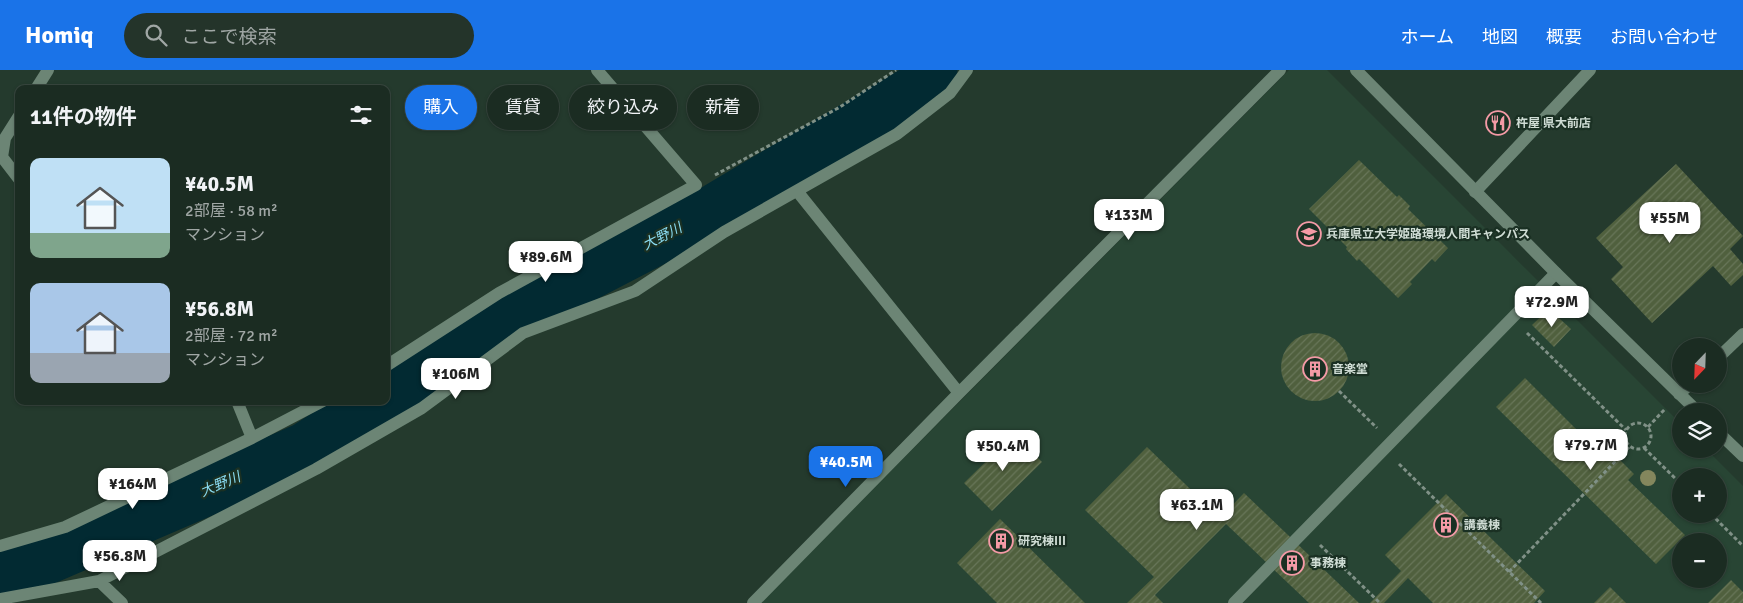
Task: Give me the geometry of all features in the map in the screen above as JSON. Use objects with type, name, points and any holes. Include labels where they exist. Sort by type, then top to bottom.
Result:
[{"type":"street","points":[[39,85],[48,70]]},
{"type":"street","points":[[390,363],[499,293],[696,185],[597,70]]},
{"type":"street","points":[[0,599],[99,581],[316,469],[414,412],[522,334],[635,291],[724,232],[897,134],[950,93],[967,70]]},
{"type":"street","points":[[753,603],[1280,70]]},
{"type":"street","points":[[1356,70],[1475,192],[1689,403]]},
{"type":"street","points":[[1475,192],[1590,70]]},
{"type":"street","points":[[15,122],[5,138],[2,157],[15,174]]},
{"type":"street","points":[[797,191],[959,393]]},
{"type":"street","points":[[1234,603],[1556,273]]},
{"type":"street","points":[[1728,348],[1743,334]]},
{"type":"street","points":[[239,405],[252,438]]},
{"type":"street","points":[[0,546],[65,527],[252,438],[315,405]]},
{"type":"street","points":[[1727,441],[1743,456]]},
{"type":"street","points":[[99,581],[122,603]]},
{"type":"path","points":[[696,185],[840,107],[896,70]]},
{"type":"path","points":[[1512,319],[1626,430]]},
{"type":"path","points":[[1339,391],[1388,446],[1541,603]]},
{"type":"path","points":[[1641,423],[1648,427],[1651,439],[1644,448],[1638,449],[1630,446],[1626,438],[1626,430],[1632,424],[1641,423]]},
{"type":"path","points":[[1509,572],[1630,446]]},
{"type":"path","points":[[1644,448],[1672,475]]},
{"type":"path","points":[[1720,523],[1743,546]]},
{"type":"path","points":[[1305,530],[1380,603]]},
{"type":"shaded area","name":"兵庫県立大学姫路環境人間キャンパス","points":[[1289,70],[1327,70],[1672,415],[1672,458],[1715,458],[1725,468],[1672,468],[1672,523],[1727,523],[1727,470],[1743,486],[1743,603],[760,603]]},
{"type":"building","points":[[1359,160],[1397,197],[1399,195],[1410,206],[1408,209],[1448,248],[1435,262],[1432,259],[1398,298],[1359,259],[1357,261],[1346,249],[1347,247],[1309,209]]},
{"type":"building","points":[[1676,164],[1743,236],[1730,249],[1743,264],[1743,275],[1731,286],[1713,266],[1652,323],[1611,279],[1623,267],[1596,238]]},
{"type":"building","points":[[1549,309],[1571,329],[1554,347],[1532,325]]},
{"type":"building","name":"音楽堂","points":[[1315,333],[1328,336],[1339,343],[1346,354],[1349,367],[1346,380],[1339,391],[1328,398],[1315,401],[1302,398],[1291,391],[1284,380],[1281,367],[1284,354],[1291,343],[1302,336]]},
{"type":"building","points":[[1525,378],[1593,446],[1599,439],[1634,474],[1628,480],[1683,533],[1672,533],[1672,548],[1656,564],[1496,407]]},
{"type":"building","points":[[1014,434],[1042,462],[992,511],[964,483]]},
{"type":"building","points":[[1147,447],[1220,518],[1244,493],[1359,603],[1309,603],[1226,524],[1155,595],[1163,603],[1127,603],[1154,577],[1085,510]]},
{"type":"building","name":"講義棟","points":[[1446,494],[1545,591],[1534,603],[1433,603],[1408,578],[1384,603],[1370,603],[1401,571],[1385,555]]},
{"type":"building","name":"研究棟Ⅲ","points":[[1000,519],[1085,603],[997,603],[957,563]]},
{"type":"building","points":[[1731,580],[1743,592],[1743,603],[1708,603],[1723,588],[1727,588],[1727,584]]},
{"type":"building","points":[[1610,587],[1626,603],[1594,603]]},
{"type":"waterway","name":"大野川","points":[[390,393],[517,312],[717,208],[917,89],[932,70]]},
{"type":"waterway","name":"大野川","points":[[0,574],[21,570],[305,448],[372,405]]},
{"type":"place","name":"杵屋 県大前店","points":[[1498,123]]},
{"type":"place","name":"兵庫県立大学姫路環境人間キャンパス","points":[[1309,234]]},
{"type":"place","name":"音楽堂","points":[[1315,369]]},
{"type":"place","name":"講義棟","points":[[1446,525]]},
{"type":"place","name":"研究棟Ⅲ","points":[[1001,541]]},
{"type":"place","name":"事務棟","points":[[1292,563]]}]
